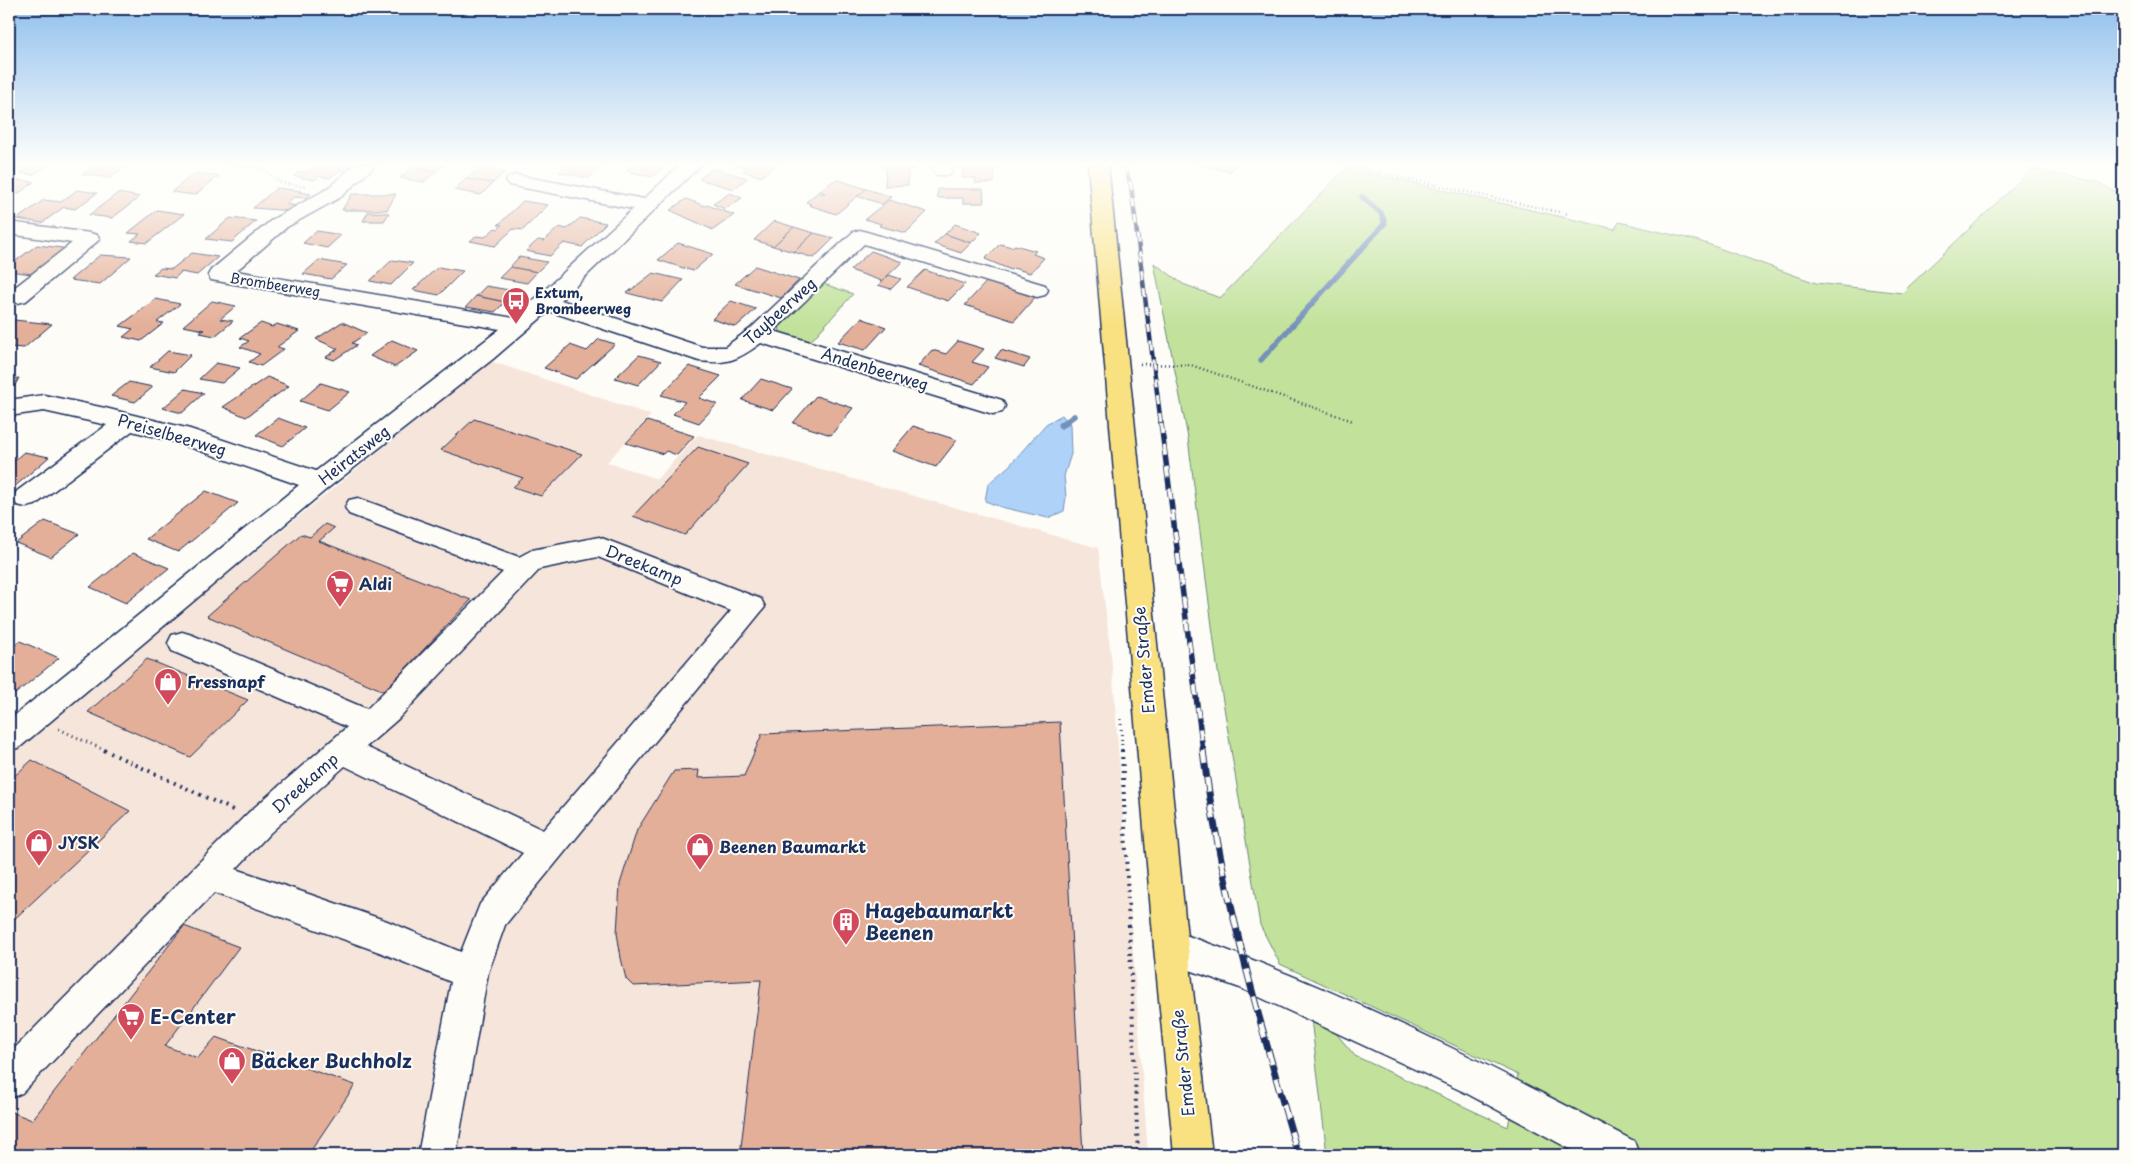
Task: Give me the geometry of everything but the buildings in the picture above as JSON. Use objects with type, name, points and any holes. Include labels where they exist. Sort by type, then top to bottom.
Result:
[{"type":"main road","name":"Emder Straße","points":[[1103,218],[1171,947],[1193,1155]]},
{"type":"street","name":"Brombeerweg","points":[[290,218],[280,224],[218,275],[516,325]]},
{"type":"street","name":"Heiratsweg","points":[[9,738],[319,482],[485,354],[516,325],[546,302],[632,218]]},
{"type":"street","points":[[9,228],[90,239],[18,296]]},
{"type":"street","name":"Taybeerweg","points":[[546,302],[700,354],[717,356],[732,353],[758,334],[860,236],[1037,290]]},
{"type":"street","name":"Andenbeerweg","points":[[758,334],[993,406]]},
{"type":"street","name":"Preiselbeerweg","points":[[15,406],[50,404],[181,435],[319,482]]},
{"type":"street","points":[[26,498],[128,422]]},
{"type":"street","points":[[358,507],[523,569]]},
{"type":"street","name":"Dreekamp","points":[[9,1080],[259,823],[371,724],[532,560],[599,547],[751,607],[492,915],[470,973],[437,1155]]},
{"type":"street","points":[[182,643],[371,724]]},
{"type":"street","points":[[342,751],[548,849]]},
{"type":"street","points":[[207,875],[387,938],[470,973]]},
{"type":"street","points":[[1171,947],[1246,972],[1309,1001],[1477,1080],[1620,1155]]},
{"type":"path","points":[[1117,364],[1191,365],[1353,421]]},
{"type":"path","points":[[34,717],[259,823]]},
{"type":"shaded area","points":[[490,361],[651,415],[607,462],[657,479],[698,435],[1098,548],[1112,664],[1148,1155],[9,1155],[9,752]]},
{"type":"green space","points":[[1297,218],[1568,218],[1615,229],[1619,222],[1699,241],[1816,283],[1902,293],[1980,218],[2123,218],[2123,1155],[1327,1155],[1309,1001],[1355,1056],[1508,1127],[1518,1075],[1280,964],[1260,925],[1217,665],[1188,438],[1154,263],[1183,284],[1220,298]]},
{"type":"green space","points":[[821,283],[853,294],[809,343],[780,332],[779,326]]},
{"type":"water","points":[[1062,415],[1070,424],[1071,454],[1064,476],[1066,497],[1064,511],[1048,518],[1001,507],[985,501],[988,484],[1009,466],[1046,424]]},
{"type":"waterway","points":[[1261,360],[1385,223],[1383,218]]},
{"type":"waterway","points":[[1063,424],[1074,416]]},
{"type":"railway","points":[[1135,218],[1161,424]]},
{"type":"railway","points":[[1161,423],[1203,751]]},
{"type":"railway","points":[[1203,750],[1210,802],[1231,904],[1256,1005],[1298,1155]]},
{"type":"place","name":"Extum, Brombeerweg","points":[[516,325]]},
{"type":"place","name":"Aldi","points":[[340,608]]},
{"type":"place","name":"Fressnapf","points":[[168,706]]},
{"type":"place","name":"JYSK","points":[[39,867]]},
{"type":"place","name":"Beenen Baumarkt","points":[[700,871]]},
{"type":"place","name":"Hagebaumarkt Beenen","points":[[846,946]]},
{"type":"place","name":"E-Center","points":[[131,1041]]},
{"type":"place","name":"Bäcker Buchholz","points":[[232,1085]]}]
